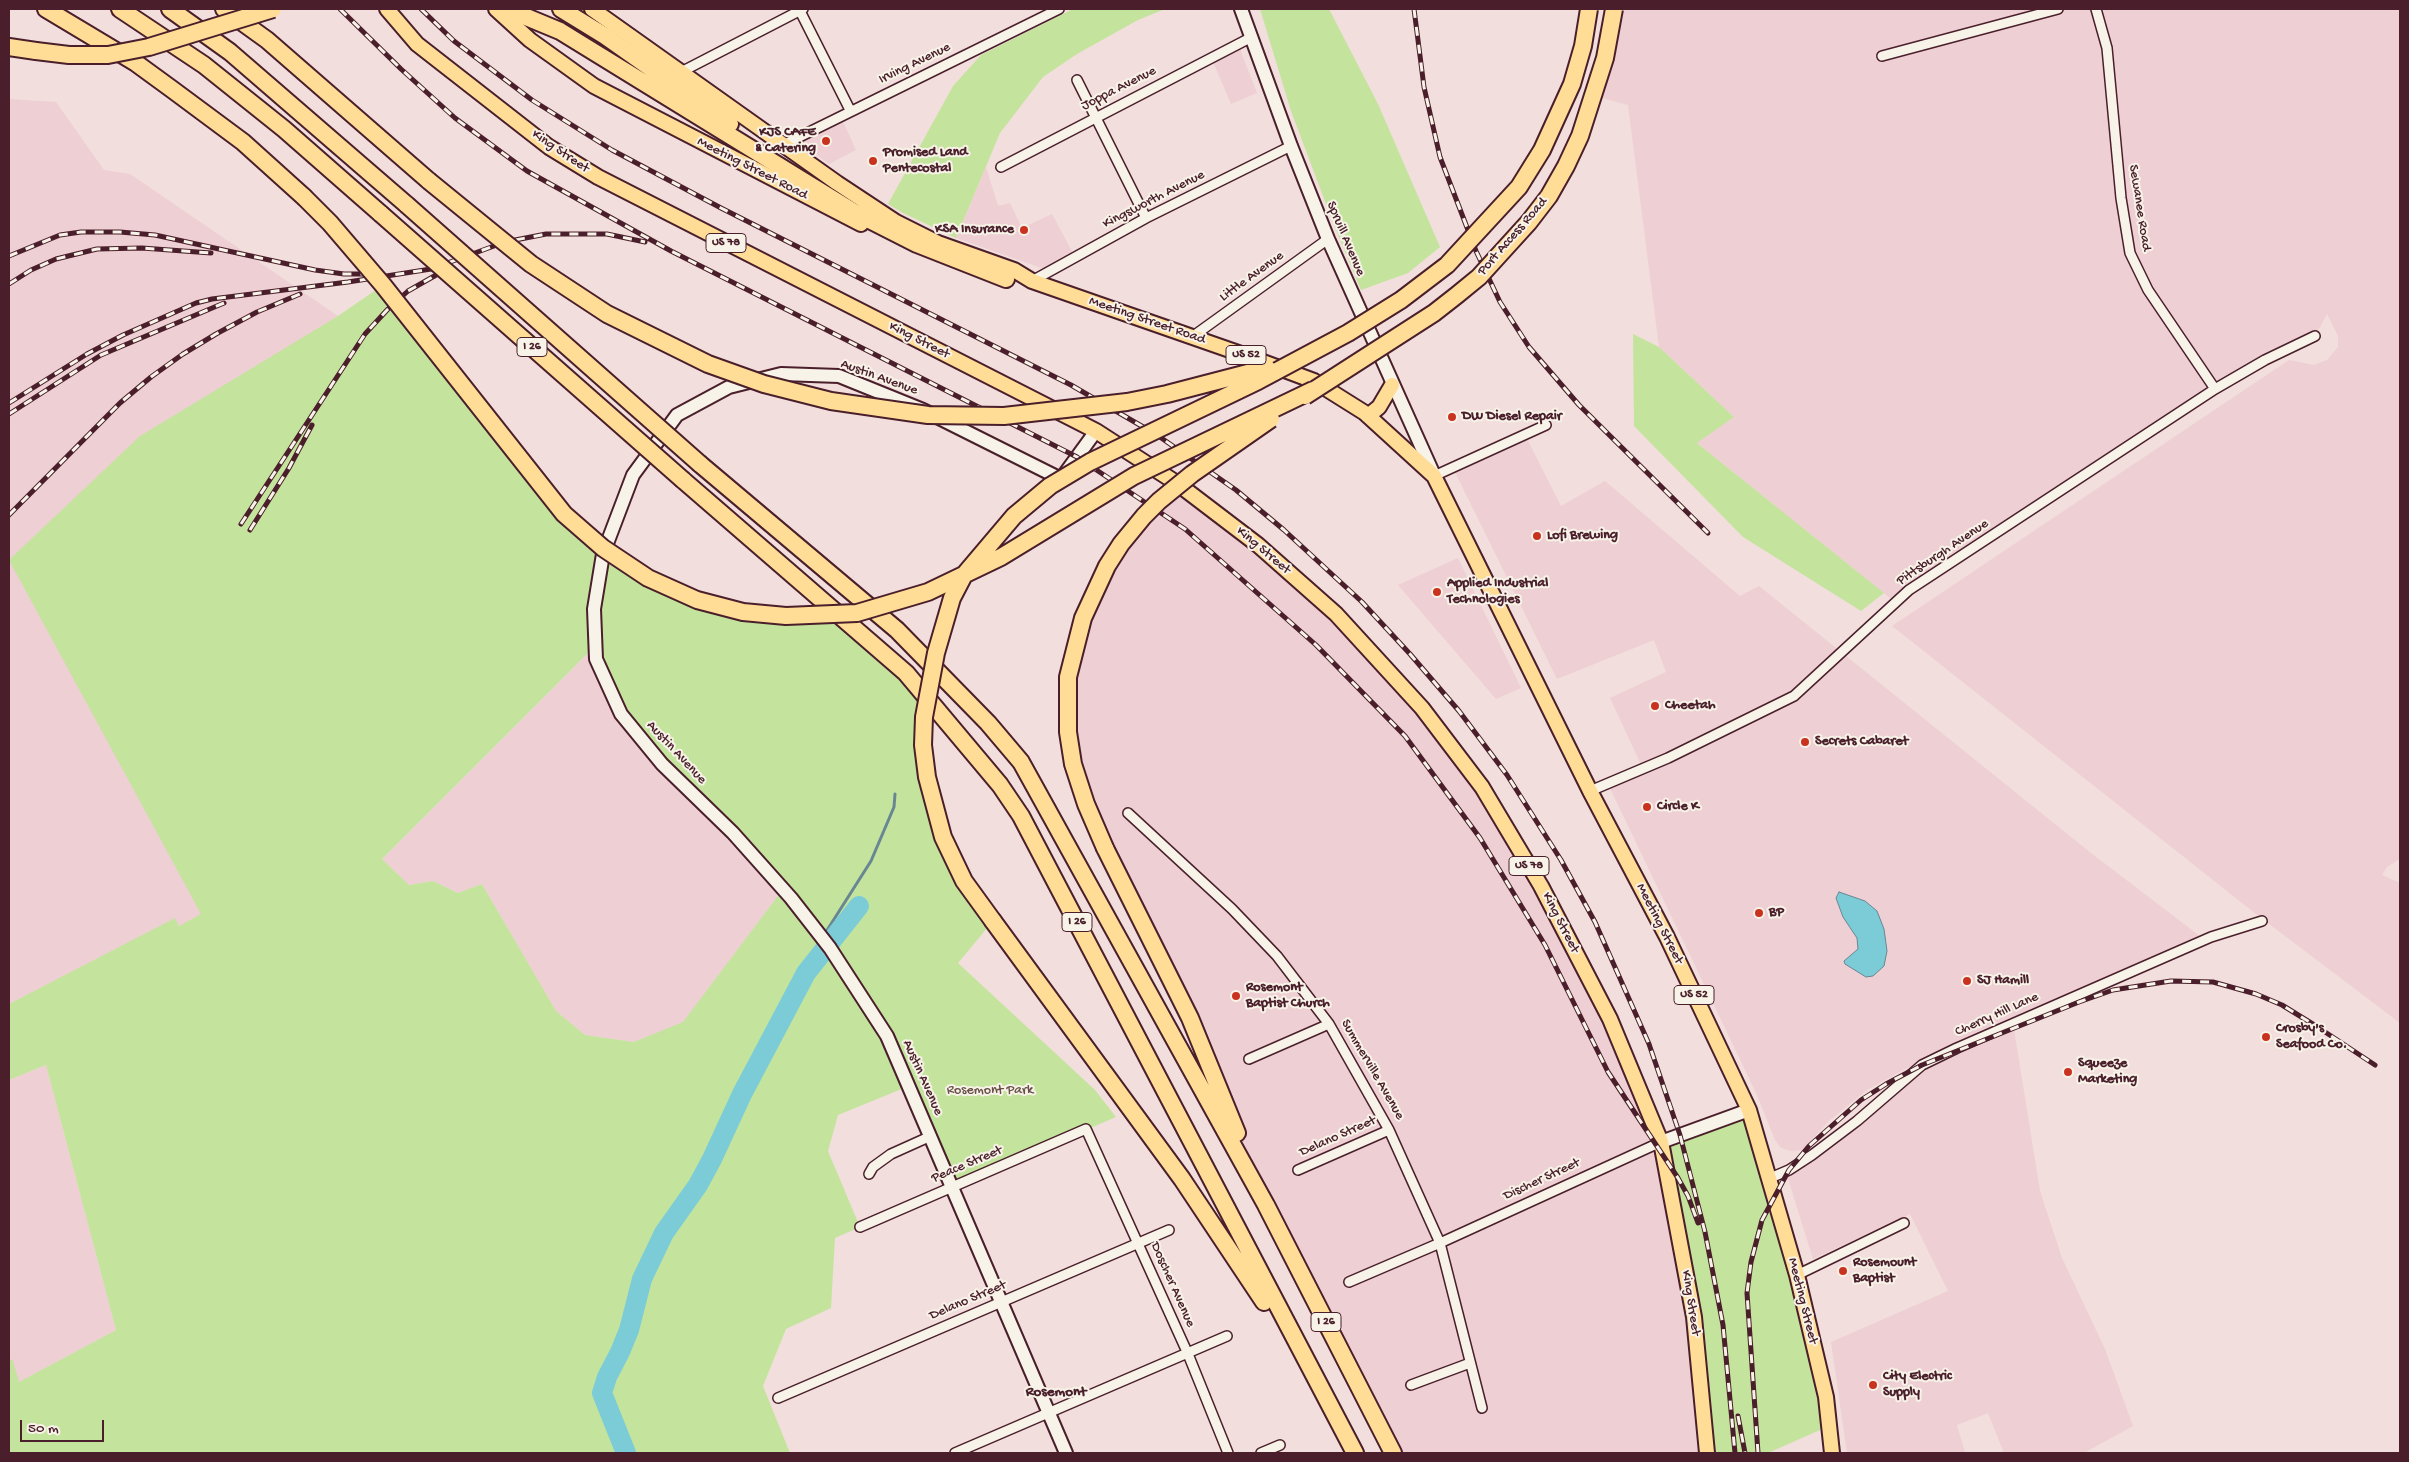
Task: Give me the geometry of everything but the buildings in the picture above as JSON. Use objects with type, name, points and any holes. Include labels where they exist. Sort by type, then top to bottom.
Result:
[{"type":"highway","points":[[46,9],[136,63],[243,142],[330,223],[383,285],[564,514],[603,548],[648,578],[697,600],[743,612],[786,616],[857,613],[928,592],[1000,557],[1134,476],[1313,390]]},
{"type":"highway","name":"I 26","points":[[120,9],[204,65],[284,129],[683,480],[906,673],[963,739],[1021,816],[1355,1453]]},
{"type":"highway","name":"I 26","points":[[170,9],[230,52],[407,205],[700,464],[897,630],[988,723],[1021,762],[1266,1205],[1393,1453]]},
{"type":"highway","points":[[224,9],[267,40],[429,181],[531,264],[607,314],[708,364],[764,384],[831,401],[928,415],[995,417],[1044,413],[1167,394],[1261,370],[1314,352]]},
{"type":"highway","points":[[9,47],[69,55],[108,55],[149,47],[273,9]]},
{"type":"highway","points":[[508,9],[560,31],[854,212],[917,244],[1006,279]]},
{"type":"highway","points":[[561,9],[605,36],[762,146],[838,193],[888,222],[951,248]]},
{"type":"highway","name":"Port Access Road","points":[[1314,352],[1401,300],[1447,265],[1519,187],[1542,150],[1572,84],[1583,46],[1589,9]]},
{"type":"highway","name":"Port Access Road","points":[[1313,390],[1419,323],[1457,295],[1479,277],[1529,222],[1562,174],[1580,136],[1605,58],[1614,9]]},
{"type":"highway","points":[[1314,352],[1258,382],[1090,462],[1050,486],[1014,516],[964,575],[952,598],[936,652],[924,717],[924,745],[927,777],[943,837],[964,881],[1206,1213],[1329,1406]]},
{"type":"highway","points":[[1266,1205],[1190,1018],[1105,848],[1086,804],[1074,764],[1067,714],[1068,677],[1073,651],[1093,593],[1121,544],[1159,501],[1209,462],[1313,390]]},
{"type":"main road","name":"King Street","points":[[387,9],[417,44],[549,147],[598,177],[1096,431],[1178,484],[1258,545],[1336,614],[1422,708],[1482,787],[1541,886],[1610,1019],[1661,1142],[1694,1317],[1707,1453]]},
{"type":"main road","name":"Meeting Street Road","points":[[496,9],[544,50],[586,81],[617,99],[870,228],[927,254],[1006,279],[1032,281]]},
{"type":"main road","name":"Meeting Street Road","points":[[592,9],[888,218],[951,248],[1014,270],[1032,281],[1314,381],[1368,416],[1434,476]]},
{"type":"main road","points":[[1368,416],[1379,407],[1392,385]]},
{"type":"main road","name":"Meeting Street","points":[[1434,476],[1590,791],[1667,937],[1749,1110],[1797,1275],[1826,1398],[1832,1453]]},
{"type":"street","points":[[682,72],[800,9],[850,110]]},
{"type":"street","name":"Irving Avenue","points":[[783,145],[1042,13],[1059,9]]},
{"type":"street","name":"Spruill Avenue","points":[[1241,9],[1250,38],[1328,239],[1434,476]]},
{"type":"street","points":[[1882,56],[2058,9]]},
{"type":"street","name":"Sewanee Road","points":[[2096,9],[2107,48],[2121,198],[2130,253],[2148,290],[2215,389]]},
{"type":"street","name":"Joppa Avenue","points":[[1001,167],[1250,38]]},
{"type":"street","points":[[1077,80],[1146,218]]},
{"type":"street","name":"Kingsworth Avenue","points":[[1032,281],[1146,218],[1291,146]]},
{"type":"street","name":"Little Avenue","points":[[1192,337],[1328,239]]},
{"type":"street","name":"Pittsburgh Avenue","points":[[1590,791],[1668,758],[1794,696],[1909,590],[2215,389],[2265,360],[2314,336]]},
{"type":"street","name":"Austin Avenue","points":[[1066,1453],[887,1036],[830,948],[791,898],[752,854],[662,764],[621,714],[596,658],[594,609],[603,554],[633,475],[677,415],[729,387],[781,374],[840,376],[923,410],[1061,479],[1096,431]]},
{"type":"street","points":[[1434,476],[1546,426]]},
{"type":"street","name":"Summerville Avenue","points":[[1128,813],[1232,909],[1277,956],[1329,1024],[1389,1130],[1440,1243],[1482,1408]]},
{"type":"street","name":"Cherry Hill Lane","points":[[1768,1179],[1789,1170],[1812,1155],[1857,1121],[1922,1065],[1956,1048],[2211,937],[2262,921]]},
{"type":"street","points":[[1249,1059],[1329,1024]]},
{"type":"street","name":"Discher Street","points":[[1349,1282],[1440,1243],[1661,1142],[1749,1110]]},
{"type":"street","name":"Peace Street","points":[[860,1227],[1086,1129]]},
{"type":"street","name":"Doscher Avenue","points":[[1086,1129],[1188,1354],[1228,1453]]},
{"type":"street","name":"Delano Street","points":[[1298,1170],[1389,1130]]},
{"type":"street","points":[[869,1174],[873,1167],[892,1154],[931,1136]]},
{"type":"street","points":[[1797,1275],[1904,1223]]},
{"type":"street","name":"Delano Street","points":[[778,1398],[1169,1230]]},
{"type":"street","points":[[955,1453],[1227,1336]]},
{"type":"street","points":[[1411,1385],[1470,1363]]},
{"type":"street","points":[[1261,1453],[1280,1445]]},
{"type":"shaded area","points":[[1614,9],[2400,9],[2400,859],[2387,867],[2382,875],[2400,883],[2400,1023],[2256,914],[1892,626],[2289,360],[2314,365],[2327,360],[2338,347],[2338,336],[2327,314],[2315,336],[2265,360],[1895,602],[1696,442],[1734,417],[1659,347],[1628,105],[1595,96]]},
{"type":"shaded area","points":[[1238,44],[1257,93],[1231,104],[1211,57]]},
{"type":"shaded area","points":[[9,99],[56,102],[104,170],[130,174],[505,430],[242,893],[179,927],[175,919],[9,1004]]},
{"type":"shaded area","points":[[840,115],[856,150],[829,164],[794,139]]},
{"type":"shaded area","points":[[986,167],[998,206],[1010,203],[1022,228],[1052,214],[1075,257],[1050,271],[956,238]]},
{"type":"shaded area","points":[[1525,435],[1561,506],[1605,481],[1740,596],[1759,586],[2091,853],[2205,940],[2013,1023],[2040,1191],[2062,1258],[2105,1349],[2133,1426],[2084,1453],[2004,1453],[1988,1413],[1957,1425],[1965,1453],[1847,1453],[1831,1342],[1948,1291],[1910,1214],[1813,1259],[1786,1172],[1910,1075],[1909,1067],[1867,1090],[1829,1121],[1802,1150],[1791,1151],[1781,1148],[1775,1140],[1757,1095],[1608,784],[1643,769],[1610,698],[1666,672],[1654,640],[1557,679],[1453,468]]},
{"type":"shaded area","points":[[1178,484],[1336,614],[1482,787],[1610,1019],[1663,1152],[1707,1453],[1393,1453],[1266,1205],[1209,1063],[1086,804],[1067,705],[1093,593]]},
{"type":"shaded area","points":[[1458,558],[1521,688],[1496,699],[1398,585]]},
{"type":"shaded area","points":[[595,646],[783,889],[683,1023],[634,1042],[585,1035],[556,1011],[482,884],[458,893],[433,881],[409,885],[382,859]]},
{"type":"shaded area","points":[[46,1065],[116,1330],[18,1383],[13,1362],[9,1358],[9,1080]]},
{"type":"green space","points":[[1073,9],[1165,9],[1138,20],[1077,54],[1043,77],[1000,133],[956,238],[888,204],[953,86],[981,55]]},
{"type":"green space","points":[[1260,9],[1329,9],[1378,104],[1440,247],[1408,273],[1361,290],[1332,220],[1291,111]]},
{"type":"green space","name":"Rosemont Park","points":[[383,285],[564,514],[697,600],[839,616],[927,698],[933,807],[993,921],[958,963],[1095,1090],[1116,1117],[953,1187],[909,1086],[838,1115],[828,1151],[860,1227],[835,1238],[831,1308],[786,1329],[763,1386],[790,1453],[9,1453],[9,1358],[13,1361],[19,1382],[116,1330],[46,1065],[9,1080],[9,1004],[175,918],[179,926],[201,914],[9,560],[140,436],[338,316]],"holes":[[[595,646],[621,714],[783,889],[683,1022],[634,1042],[585,1035],[556,1011],[482,884],[458,893],[433,881],[409,885],[382,859]]]},
{"type":"green space","points":[[1633,334],[1659,347],[1734,417],[1697,443],[1884,593],[1861,611],[1743,537],[1634,426]]},
{"type":"green space","points":[[1749,1110],[1829,1426],[1768,1453],[1707,1453],[1694,1317],[1661,1142]]},
{"type":"water","points":[[1839,892],[1865,901],[1877,911],[1884,929],[1887,951],[1884,966],[1873,976],[1866,977],[1845,964],[1844,961],[1858,949],[1857,938],[1843,917],[1836,898]]},
{"type":"waterway","points":[[824,935],[871,861],[894,807],[895,794]]},
{"type":"waterway","points":[[626,1453],[602,1393],[607,1377],[629,1330],[642,1279],[664,1233],[698,1185],[712,1159],[742,1094],[806,973],[859,906]]},
{"type":"waterway","points":[[665,1242],[763,1040],[820,942]]},
{"type":"railway","points":[[340,9],[401,69],[455,118],[527,171],[671,251],[1077,457],[1185,529],[1316,645],[1405,736],[1480,838],[1545,945],[1608,1072],[1678,1178],[1688,1196],[1698,1223]]},
{"type":"railway","points":[[421,9],[454,41],[532,100],[612,150],[721,208],[1071,385],[1157,435],[1236,490],[1284,530],[1362,602],[1410,654],[1459,711],[1507,775],[1561,860],[1595,922],[1649,1044],[1680,1135],[1705,1232],[1723,1325],[1735,1453]]},
{"type":"railway","points":[[1414,9],[1424,87],[1440,157],[1476,251],[1500,302],[1529,347],[1579,405],[1708,533]]},
{"type":"railway","points":[[9,256],[60,235],[81,232],[120,232],[155,235],[315,270],[344,274],[365,274]]},
{"type":"railway","points":[[9,403],[87,354],[123,335],[196,303],[212,299],[348,282],[431,269],[505,242],[546,234],[607,234],[645,242]]},
{"type":"railway","points":[[9,284],[31,270],[56,259],[97,249],[142,248],[211,253]]},
{"type":"railway","points":[[241,524],[365,334],[408,291],[445,270]]},
{"type":"railway","points":[[9,515],[120,403],[151,377],[183,354],[216,334],[257,312],[300,294]]},
{"type":"railway","points":[[9,414],[101,355],[224,303]]},
{"type":"railway","points":[[250,530],[289,468],[312,425]]},
{"type":"railway","points":[[1758,1453],[1747,1293],[1751,1262],[1762,1220],[1789,1170],[1809,1146],[1861,1100],[1886,1084],[1922,1065],[2079,1002],[2113,990],[2171,981],[2213,982],[2256,994],[2282,1005],[2375,1065]]},
{"type":"railway","points":[[1738,1416],[1745,1453]]},
{"type":"place","name":"KJS CAFE & Catering","points":[[826,141]]},
{"type":"place","name":"Promised Land Pentecostal","points":[[873,161]]},
{"type":"place","name":"KSA Insurance","points":[[1024,230]]},
{"type":"place","name":"DW Diesel Repair","points":[[1452,417]]},
{"type":"place","name":"Lofi Brewing","points":[[1537,536]]},
{"type":"place","name":"Applied Industrial Technologies","points":[[1437,592]]},
{"type":"place","name":"Cheetah","points":[[1655,706]]},
{"type":"place","name":"Secrets Cabaret","points":[[1805,742]]},
{"type":"place","name":"Circle K","points":[[1647,807]]},
{"type":"place","name":"BP","points":[[1759,913]]},
{"type":"place","name":"SJ Hamill","points":[[1967,981]]},
{"type":"place","name":"Rosemont Baptist Church","points":[[1236,996]]},
{"type":"place","name":"Crosby's Seafood Co.","points":[[2266,1037]]},
{"type":"place","name":"Squeeze Marketing","points":[[2068,1072]]},
{"type":"place","name":"Rosemount Baptist","points":[[1843,1271]]},
{"type":"place","name":"City Electric Supply","points":[[1873,1385]]},
{"type":"district","name":"Rosemont","points":[[1056,1393]]}]
